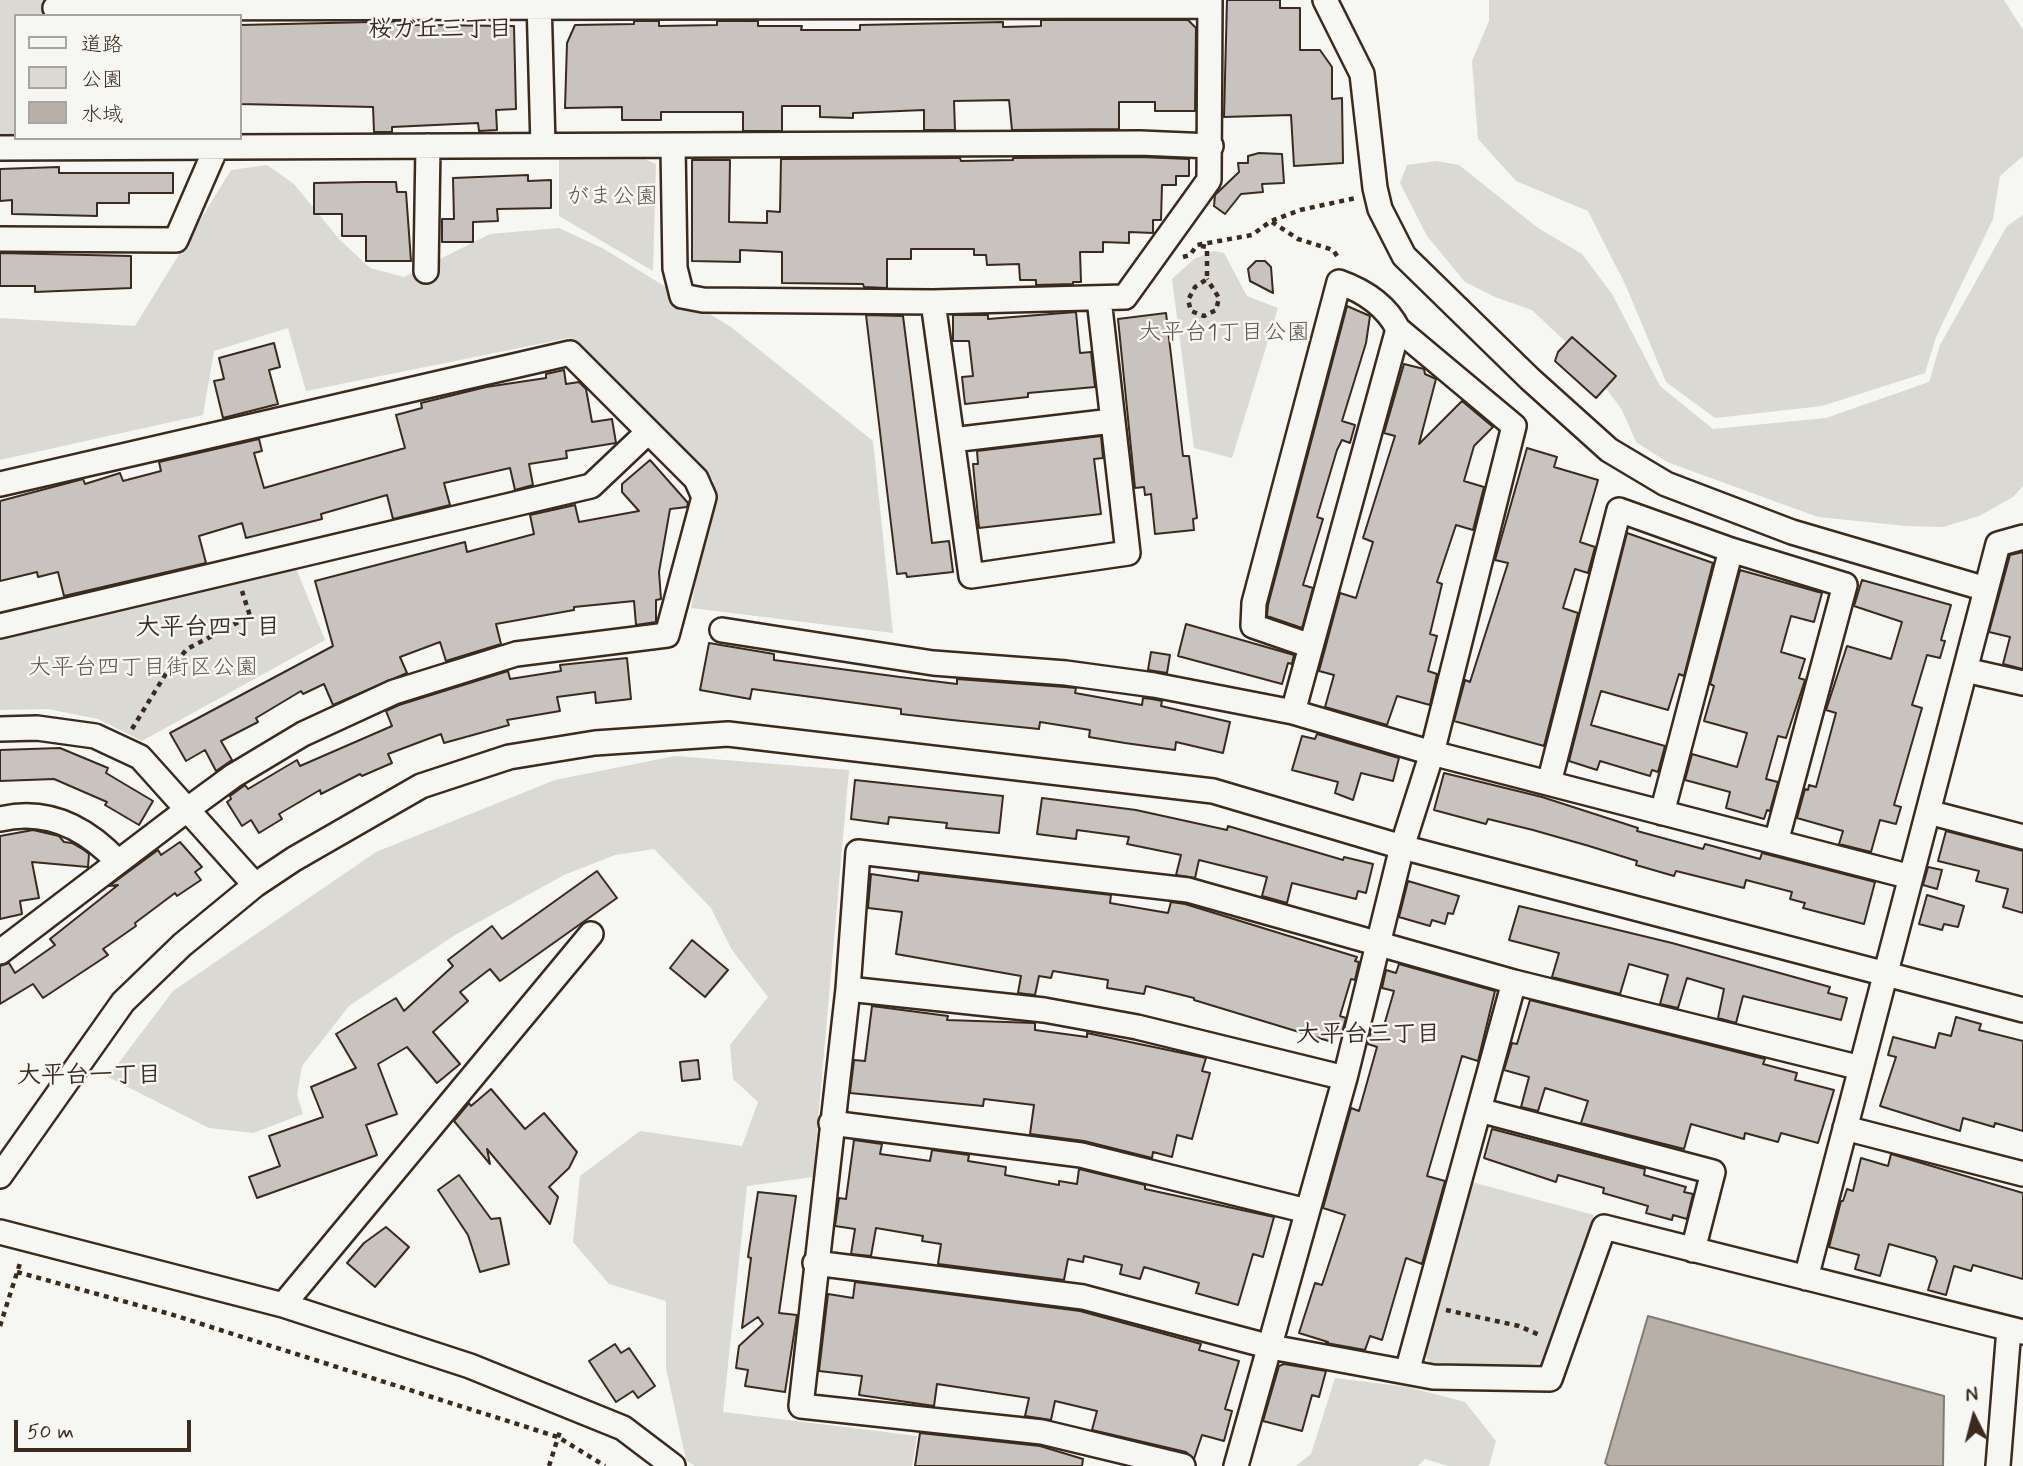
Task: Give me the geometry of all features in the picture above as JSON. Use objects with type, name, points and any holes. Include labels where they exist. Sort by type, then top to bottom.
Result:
[{"type":"street","points":[[1325,0],[1362,74],[1375,188],[1380,209],[1404,256],[1530,379],[1609,450],[1666,484],[1792,531],[1986,589]]},
{"type":"street","points":[[55,8],[1210,3],[1209,180],[1125,297],[933,302],[703,300],[682,296],[675,268],[673,147]]},
{"type":"street","points":[[539,4],[543,145]]},
{"type":"street","points":[[0,148],[53,142],[216,148],[1140,143],[1211,146]]},
{"type":"street","points":[[426,271],[428,146]]},
{"type":"street","points":[[0,239],[176,240],[216,148]]},
{"type":"street","points":[[1236,1466],[1345,1078],[1402,847],[1432,753],[1514,426],[1398,329],[1390,313],[1351,286],[1339,282],[1254,603],[1253,626],[1311,646]]},
{"type":"street","points":[[933,302],[971,576],[1128,553],[1099,299]]},
{"type":"street","points":[[1293,712],[1398,329]]},
{"type":"street","points":[[0,484],[570,353],[695,479],[704,497],[667,635],[516,654],[394,692],[303,734],[233,776],[0,952]]},
{"type":"street","points":[[952,440],[1112,421]]},
{"type":"street","points":[[0,626],[591,486],[648,432]]},
{"type":"street","points":[[1549,783],[1619,510],[1731,550],[1845,585],[1776,842]]},
{"type":"street","points":[[1806,1278],[1998,544],[2023,537]]},
{"type":"street","points":[[1662,813],[1731,550]]},
{"type":"street","points":[[722,630],[933,663],[1066,673],[1154,685],[1293,712],[1432,753],[1911,877]]},
{"type":"street","points":[[1965,670],[2023,683]]},
{"type":"street","points":[[0,729],[37,728],[95,736],[140,757],[255,885]]},
{"type":"street","points":[[0,1176],[123,1002],[182,945],[255,885],[294,859],[421,786],[509,757],[595,743],[728,734],[1213,791],[1402,847],[2023,1010]]},
{"type":"street","points":[[1928,812],[2023,837]]},
{"type":"street","points":[[0,819],[20,814],[64,821],[97,839],[117,861]]},
{"type":"street","points":[[1183,1466],[1042,1432],[801,1406],[815,1263],[848,989],[858,852],[1188,890],[1514,982],[1861,1068]]},
{"type":"street","points":[[283,1305],[591,934]]},
{"type":"street","points":[[1407,1372],[1514,982]]},
{"type":"street","points":[[848,989],[1044,1010],[1137,1027],[1345,1078]]},
{"type":"street","points":[[1479,1110],[1713,1172],[1693,1250]]},
{"type":"street","points":[[831,1123],[1081,1156],[1307,1211]]},
{"type":"street","points":[[1845,1128],[2023,1174]]},
{"type":"street","points":[[815,1263],[1083,1297],[1270,1346],[1433,1377],[1550,1379],[1604,1227],[2016,1330],[1998,1466]]},
{"type":"street","points":[[0,1232],[29,1237],[283,1305],[470,1366],[569,1403],[623,1428],[673,1466]]},
{"type":"path","points":[[1166,241],[1166,254],[1179,258],[1190,255],[1197,245],[1252,235],[1271,221],[1300,210],[1357,198],[1375,188]]},
{"type":"path","points":[[1271,221],[1298,239],[1333,250],[1347,272],[1351,286]]},
{"type":"path","points":[[1197,245],[1207,247],[1207,279],[1219,298],[1216,310],[1204,316],[1191,310],[1188,300],[1195,287],[1207,279]]},
{"type":"path","points":[[123,749],[146,703],[187,649],[250,616],[236,570]]},
{"type":"path","points":[[0,1326],[29,1237]]},
{"type":"path","points":[[18,1272],[170,1314],[558,1437],[605,1466]]},
{"type":"path","points":[[1426,1301],[1449,1311],[1519,1326],[1562,1345]]},
{"type":"path","points":[[549,1466],[569,1403]]},
{"type":"green space","points":[[0,0],[43,0],[42,14],[14,14],[14,134],[0,134]]},
{"type":"green space","points":[[1489,0],[2004,0],[2023,30],[2023,156],[2000,176],[1993,219],[1936,337],[1925,373],[1822,406],[1715,418],[1666,382],[1626,286],[1588,211],[1516,181],[1478,139],[1472,61],[1489,21]]},
{"type":"green space","name":"がま公園","points":[[559,156],[640,157],[656,164],[653,271],[559,216]]},
{"type":"green space","points":[[1437,161],[1459,165],[1538,228],[1582,254],[1612,294],[1660,386],[1713,429],[1826,418],[1929,382],[1940,345],[2007,226],[2023,215],[2023,486],[2013,497],[1979,516],[1943,527],[1907,526],[1818,517],[1667,462],[1636,442],[1622,410],[1586,361],[1532,310],[1495,297],[1465,282],[1427,236],[1400,183],[1407,165]]},
{"type":"green space","points":[[267,165],[294,184],[339,239],[370,268],[404,277],[490,234],[559,228],[604,249],[731,327],[873,441],[893,633],[691,608],[714,481],[569,338],[306,391],[288,328],[214,351],[203,415],[0,460],[0,318],[135,326],[231,170]]},
{"type":"green space","name":"大平台1丁目公園","points":[[1214,251],[1224,253],[1247,296],[1278,308],[1232,458],[1194,448],[1172,279],[1194,259]]},
{"type":"green space","name":"大平台四丁目街区公園","points":[[296,568],[325,640],[142,741],[98,719],[48,709],[0,710],[0,638]]},
{"type":"green space","points":[[675,756],[849,770],[813,1177],[747,1186],[723,1412],[917,1436],[912,1466],[695,1466],[686,1460],[666,1368],[666,1301],[609,1284],[573,1242],[580,1176],[640,1131],[742,1146],[758,1102],[733,1079],[730,1045],[768,997],[732,950],[711,908],[654,849],[615,855],[564,875],[455,935],[349,1006],[302,1066],[297,1095],[303,1114],[253,1133],[209,1128],[108,1077],[173,991],[376,852],[555,780]]},
{"type":"green space","points":[[1468,1181],[1594,1215],[1547,1361],[1504,1368],[1432,1365],[1421,1351]]},
{"type":"green space","points":[[1335,1378],[1408,1387],[1465,1402],[1496,1441],[1489,1466],[1448,1466],[1425,1459],[1418,1466],[1296,1466],[1311,1454]]},
{"type":"water","points":[[1648,1316],[1944,1396],[1943,1466],[1609,1466],[1605,1463]]},
{"type":"building","points":[[1227,0],[1280,0],[1280,8],[1300,8],[1300,50],[1320,50],[1332,67],[1332,99],[1342,98],[1343,163],[1294,166],[1291,115],[1224,117]]},
{"type":"building","points":[[1041,20],[1188,20],[1196,28],[1195,111],[1155,111],[1155,102],[1119,102],[1119,129],[1012,130],[1009,100],[954,101],[955,130],[924,130],[924,110],[853,113],[853,118],[820,117],[820,106],[782,106],[782,131],[743,131],[743,112],[661,112],[661,120],[622,120],[622,107],[565,108],[567,43],[575,25],[659,21],[659,26],[717,25],[717,21],[758,21],[758,26],[802,26],[801,30],[860,30],[860,25],[1003,22],[1003,27],[1041,26]]},
{"type":"building","points":[[415,21],[415,25],[514,26],[516,109],[496,110],[497,130],[479,131],[478,123],[392,127],[392,132],[374,132],[373,107],[242,104],[242,25]]},
{"type":"building","points":[[1259,153],[1282,154],[1284,183],[1262,184],[1263,192],[1241,194],[1225,214],[1214,206],[1215,195],[1239,172],[1238,163],[1248,163],[1248,156]]},
{"type":"building","points":[[1140,157],[1189,159],[1189,176],[1176,176],[1176,185],[1162,185],[1161,220],[1153,220],[1153,233],[1129,232],[1129,243],[1103,242],[1103,252],[1080,252],[1081,282],[1073,284],[1036,285],[1036,280],[1020,280],[1019,264],[987,265],[986,255],[974,255],[974,249],[911,249],[911,259],[887,259],[887,288],[864,287],[863,284],[782,283],[782,252],[740,250],[740,262],[692,261],[692,160],[730,160],[729,222],[767,223],[767,211],[780,212],[781,159],[960,158],[961,161]]},
{"type":"building","points":[[59,167],[59,173],[173,173],[173,193],[129,193],[129,203],[97,203],[97,216],[12,214],[12,200],[0,201],[0,169]]},
{"type":"building","points":[[528,175],[528,181],[551,180],[551,208],[497,209],[498,221],[473,222],[473,242],[442,242],[442,219],[454,219],[453,178]]},
{"type":"building","points":[[396,182],[397,192],[406,192],[411,261],[366,261],[366,236],[342,236],[342,214],[314,214],[314,183]]},
{"type":"building","points":[[0,253],[131,256],[131,288],[35,292],[35,286],[0,286]]},
{"type":"building","points":[[1256,261],[1265,261],[1271,267],[1273,293],[1250,281],[1248,269]]},
{"type":"building","points":[[1347,306],[1370,316],[1366,343],[1342,421],[1355,425],[1350,443],[1342,440],[1337,450],[1317,517],[1323,519],[1303,585],[1313,588],[1302,628],[1267,616],[1268,605]]},
{"type":"building","points":[[1076,312],[1080,353],[1091,352],[1095,387],[1028,393],[1028,397],[965,404],[962,377],[973,376],[969,341],[953,341],[953,315],[988,315],[988,319]]},
{"type":"building","points":[[1166,313],[1183,456],[1189,456],[1197,518],[1193,519],[1194,530],[1155,534],[1151,494],[1145,495],[1144,487],[1135,488],[1118,319]]},
{"type":"building","points":[[866,315],[903,316],[932,543],[949,541],[953,572],[907,577],[906,573],[897,574]]},
{"type":"building","points":[[1572,337],[1616,376],[1596,398],[1555,361],[1558,352]]},
{"type":"building","points":[[274,343],[280,367],[269,370],[278,404],[223,418],[214,381],[224,379],[219,358]]},
{"type":"building","points":[[1404,364],[1424,369],[1425,374],[1436,379],[1419,444],[1462,401],[1493,427],[1474,446],[1464,481],[1484,487],[1473,530],[1456,525],[1437,582],[1442,584],[1430,634],[1437,636],[1428,671],[1437,674],[1430,705],[1397,696],[1387,725],[1325,707],[1334,675],[1319,671],[1340,593],[1356,598],[1373,542],[1363,538],[1395,436],[1384,433]]},
{"type":"building","points":[[564,370],[566,384],[579,382],[586,389],[592,422],[612,419],[616,443],[566,451],[567,458],[529,464],[533,485],[515,490],[510,468],[444,483],[450,505],[393,519],[387,495],[321,514],[322,519],[246,538],[242,523],[199,536],[206,563],[64,596],[58,572],[38,577],[37,572],[0,581],[0,501],[83,479],[85,484],[120,473],[123,481],[161,471],[159,462],[259,439],[262,451],[254,453],[264,488],[405,448],[396,415],[422,408],[421,403],[486,387],[546,378],[546,374]]},
{"type":"building","points":[[1101,436],[1103,458],[1094,459],[1101,514],[979,528],[973,464],[978,464],[977,451]]},
{"type":"building","points":[[1527,448],[1557,457],[1554,467],[1598,480],[1580,542],[1595,547],[1588,573],[1575,569],[1563,608],[1578,613],[1544,746],[1454,721],[1465,680],[1470,682],[1508,563],[1495,560]]},
{"type":"building","points":[[650,460],[688,503],[687,507],[670,509],[659,572],[661,599],[656,600],[656,622],[636,625],[634,601],[574,607],[574,610],[496,624],[501,644],[446,661],[440,642],[400,657],[407,673],[333,705],[324,684],[303,694],[301,691],[256,718],[258,722],[221,741],[232,760],[216,771],[205,750],[186,761],[170,733],[333,646],[315,581],[465,542],[467,552],[534,534],[530,515],[575,505],[579,522],[639,511],[622,492],[622,484]]},
{"type":"building","points":[[1627,533],[1713,563],[1684,676],[1679,674],[1668,710],[1601,691],[1591,725],[1665,746],[1658,772],[1652,770],[1650,776],[1600,761],[1597,770],[1569,761]]},
{"type":"building","points":[[2023,552],[2023,669],[2003,664],[2010,637],[1989,632],[2010,555]]},
{"type":"building","points":[[1740,570],[1822,593],[1814,622],[1791,616],[1781,652],[1805,659],[1799,678],[1805,680],[1786,738],[1778,736],[1766,779],[1778,782],[1770,811],[1767,810],[1764,819],[1726,808],[1730,792],[1685,780],[1692,754],[1737,767],[1747,733],[1704,721],[1714,686],[1710,684]]},
{"type":"building","points":[[1862,580],[1951,605],[1941,640],[1945,641],[1940,658],[1927,655],[1912,705],[1922,708],[1894,805],[1901,807],[1896,824],[1880,820],[1871,852],[1839,844],[1843,831],[1797,818],[1805,789],[1808,790],[1809,785],[1816,787],[1836,713],[1826,710],[1847,646],[1891,659],[1902,622],[1854,606]]},
{"type":"building","points":[[1186,624],[1294,655],[1292,664],[1288,663],[1282,684],[1178,656]]},
{"type":"building","points":[[709,643],[774,654],[774,660],[900,677],[957,684],[957,679],[1076,688],[1075,693],[1142,705],[1143,698],[1152,699],[1162,701],[1161,706],[1230,722],[1223,753],[1176,742],[1175,750],[1089,737],[1090,730],[1040,722],[1039,729],[952,720],[901,714],[901,709],[752,689],[750,699],[700,690]]},
{"type":"building","points":[[1151,652],[1170,655],[1167,673],[1148,670]]},
{"type":"building","points":[[627,658],[631,699],[596,703],[595,692],[557,697],[560,711],[507,720],[509,725],[444,743],[441,734],[388,754],[392,763],[362,776],[360,774],[321,794],[320,790],[279,814],[282,819],[259,833],[251,820],[242,826],[227,802],[231,799],[230,796],[245,785],[248,789],[297,760],[300,766],[392,726],[386,711],[399,705],[508,671],[510,679],[561,671],[560,665]]},
{"type":"building","points":[[1317,734],[1399,758],[1393,781],[1361,773],[1353,800],[1335,793],[1338,782],[1292,770],[1302,736],[1315,739]]},
{"type":"building","points":[[60,748],[108,768],[106,773],[153,801],[139,825],[105,805],[107,802],[54,779],[0,781],[0,750]]},
{"type":"building","points":[[1444,773],[1542,797],[1638,828],[1637,831],[1703,849],[1705,844],[1760,859],[1762,853],[1875,882],[1864,924],[1803,908],[1805,903],[1790,899],[1792,892],[1746,880],[1744,888],[1676,871],[1674,876],[1636,865],[1637,861],[1533,830],[1488,819],[1486,824],[1434,810]]},
{"type":"building","points":[[855,780],[1003,796],[999,833],[946,828],[947,823],[889,817],[888,824],[851,819]]},
{"type":"building","points":[[1042,798],[1136,810],[1227,830],[1228,826],[1343,860],[1344,857],[1373,864],[1366,893],[1358,891],[1356,899],[1292,883],[1287,903],[1262,896],[1267,877],[1199,860],[1195,878],[1176,875],[1181,855],[1127,844],[1129,837],[1077,830],[1076,839],[1037,834]]},
{"type":"building","points":[[33,830],[59,836],[64,842],[84,850],[89,854],[88,867],[32,862],[39,898],[20,901],[22,914],[0,919],[0,836]]},
{"type":"building","points":[[1946,831],[2023,851],[2023,913],[2003,907],[2008,889],[1976,881],[1979,871],[1938,861]]},
{"type":"building","points":[[180,842],[202,867],[195,872],[201,880],[177,896],[175,893],[135,923],[136,926],[103,949],[108,955],[43,998],[33,984],[0,1004],[0,966],[9,963],[15,973],[55,945],[50,939],[118,885],[109,886],[158,850],[161,855]]},
{"type":"building","points":[[1928,867],[1942,870],[1937,889],[1923,885]]},
{"type":"building","points":[[597,871],[617,898],[500,981],[490,969],[460,992],[468,1001],[433,1032],[460,1064],[437,1083],[407,1047],[378,1064],[397,1114],[366,1125],[377,1155],[257,1198],[249,1177],[280,1166],[269,1136],[323,1117],[311,1087],[356,1068],[336,1034],[396,998],[404,1011],[453,966],[448,960],[492,926],[502,939]]},
{"type":"building","points":[[919,873],[1111,895],[1110,903],[1168,913],[1171,902],[1185,904],[1357,957],[1355,961],[1359,962],[1355,980],[1351,979],[1340,1016],[1346,1018],[1341,1036],[1334,1034],[1332,1042],[1194,998],[1146,986],[1144,994],[1107,988],[1108,980],[1053,971],[1051,978],[1039,976],[1035,995],[1018,993],[1021,976],[896,954],[902,912],[868,908],[871,874],[918,881]]},
{"type":"building","points":[[1408,881],[1459,896],[1453,914],[1448,913],[1445,924],[1432,920],[1430,926],[1399,917]]},
{"type":"building","points":[[1927,895],[1964,906],[1958,927],[1944,924],[1942,930],[1919,924]]},
{"type":"building","points":[[1519,906],[1672,943],[1830,987],[1828,993],[1847,998],[1841,1020],[1743,996],[1736,1023],[1718,1018],[1724,989],[1687,978],[1678,1008],[1660,1004],[1668,975],[1629,964],[1620,994],[1552,977],[1559,953],[1509,940]]},
{"type":"building","points":[[692,940],[728,970],[705,997],[670,968]]},
{"type":"building","points":[[1399,964],[1495,991],[1478,1061],[1462,1056],[1427,1176],[1445,1181],[1422,1264],[1406,1258],[1382,1340],[1370,1336],[1365,1350],[1326,1343],[1328,1342],[1299,1333],[1315,1283],[1322,1285],[1345,1215],[1323,1208],[1351,1108],[1359,1111],[1377,1047],[1368,1044],[1372,1026],[1383,1029],[1394,991],[1382,988],[1386,970],[1396,973]]},
{"type":"building","points":[[1530,1000],[1765,1059],[1763,1064],[1797,1073],[1795,1080],[1834,1090],[1818,1143],[1781,1133],[1778,1142],[1745,1133],[1744,1139],[1691,1124],[1684,1149],[1581,1123],[1588,1101],[1545,1088],[1538,1111],[1521,1107],[1529,1077],[1504,1070],[1512,1043],[1517,1044]]},
{"type":"building","points":[[872,1006],[948,1016],[947,1020],[1035,1023],[1035,1030],[1087,1037],[1087,1033],[1206,1058],[1202,1071],[1210,1073],[1192,1139],[1177,1135],[1172,1157],[1153,1152],[1152,1158],[1084,1141],[1030,1134],[1034,1105],[984,1099],[983,1106],[850,1093],[854,1060],[865,1061]]},
{"type":"building","points":[[1956,1017],[1981,1024],[1979,1030],[2023,1041],[2023,1131],[1995,1123],[1994,1127],[1963,1118],[1960,1131],[1880,1106],[1896,1057],[1888,1055],[1893,1037],[1935,1048],[1939,1033],[1951,1036]]},
{"type":"building","points":[[698,1060],[700,1079],[682,1081],[680,1062]]},
{"type":"building","points":[[491,1089],[525,1129],[544,1113],[577,1152],[569,1168],[549,1187],[558,1197],[550,1224],[487,1149],[490,1164],[454,1121],[469,1103],[471,1106]]},
{"type":"building","points":[[1492,1129],[1645,1169],[1644,1175],[1686,1187],[1684,1192],[1693,1194],[1687,1219],[1673,1215],[1672,1220],[1646,1213],[1648,1206],[1603,1193],[1604,1188],[1558,1175],[1556,1182],[1484,1158]]},
{"type":"building","points":[[854,1140],[882,1144],[880,1154],[930,1161],[932,1150],[969,1155],[968,1161],[1006,1167],[1005,1175],[1059,1185],[1059,1181],[1077,1184],[1079,1169],[1145,1185],[1145,1189],[1274,1217],[1263,1257],[1253,1254],[1238,1305],[1196,1293],[1199,1283],[1144,1267],[1140,1279],[1120,1274],[1122,1265],[1084,1256],[1083,1262],[1068,1259],[1064,1280],[938,1264],[941,1244],[922,1241],[923,1236],[876,1228],[871,1256],[851,1254],[855,1229],[835,1226],[839,1198],[846,1199]]},
{"type":"building","points":[[1891,1154],[2023,1193],[2023,1279],[1973,1265],[1971,1271],[1954,1266],[1946,1295],[1928,1290],[1937,1261],[1935,1257],[1889,1244],[1880,1276],[1855,1269],[1859,1255],[1829,1247],[1841,1201],[1847,1189],[1853,1191],[1861,1158],[1888,1166]]},
{"type":"building","points":[[459,1175],[491,1219],[500,1218],[509,1264],[480,1272],[468,1235],[438,1190]]},
{"type":"building","points":[[758,1192],[796,1196],[779,1313],[797,1315],[785,1392],[745,1386],[748,1370],[736,1368],[739,1346],[763,1324],[758,1317],[742,1328],[751,1258],[748,1257]]},
{"type":"building","points":[[386,1227],[409,1247],[375,1287],[347,1263],[364,1243]]},
{"type":"building","points":[[855,1282],[1080,1311],[1201,1344],[1199,1350],[1239,1361],[1225,1409],[1232,1411],[1224,1441],[1202,1435],[1194,1459],[1186,1452],[1092,1430],[1097,1411],[1055,1401],[1051,1420],[1025,1416],[1029,1398],[937,1384],[934,1406],[859,1395],[862,1376],[819,1371],[828,1294],[853,1298]]},
{"type":"building","points":[[615,1344],[621,1353],[629,1348],[655,1386],[638,1398],[633,1391],[616,1402],[589,1361]]},
{"type":"building","points":[[1284,1364],[1326,1371],[1319,1397],[1312,1395],[1302,1431],[1263,1421],[1279,1366]]},
{"type":"building","points":[[920,1433],[1040,1446],[1083,1459],[1082,1466],[915,1466]]},
{"type":"district","name":"桜ガ丘三丁目","points":[[440,31]]},
{"type":"district","name":"大平台四丁目","points":[[208,629]]},
{"type":"district","name":"大平台三丁目","points":[[1368,1036]]},
{"type":"district","name":"大平台一丁目","points":[[89,1077]]}]
